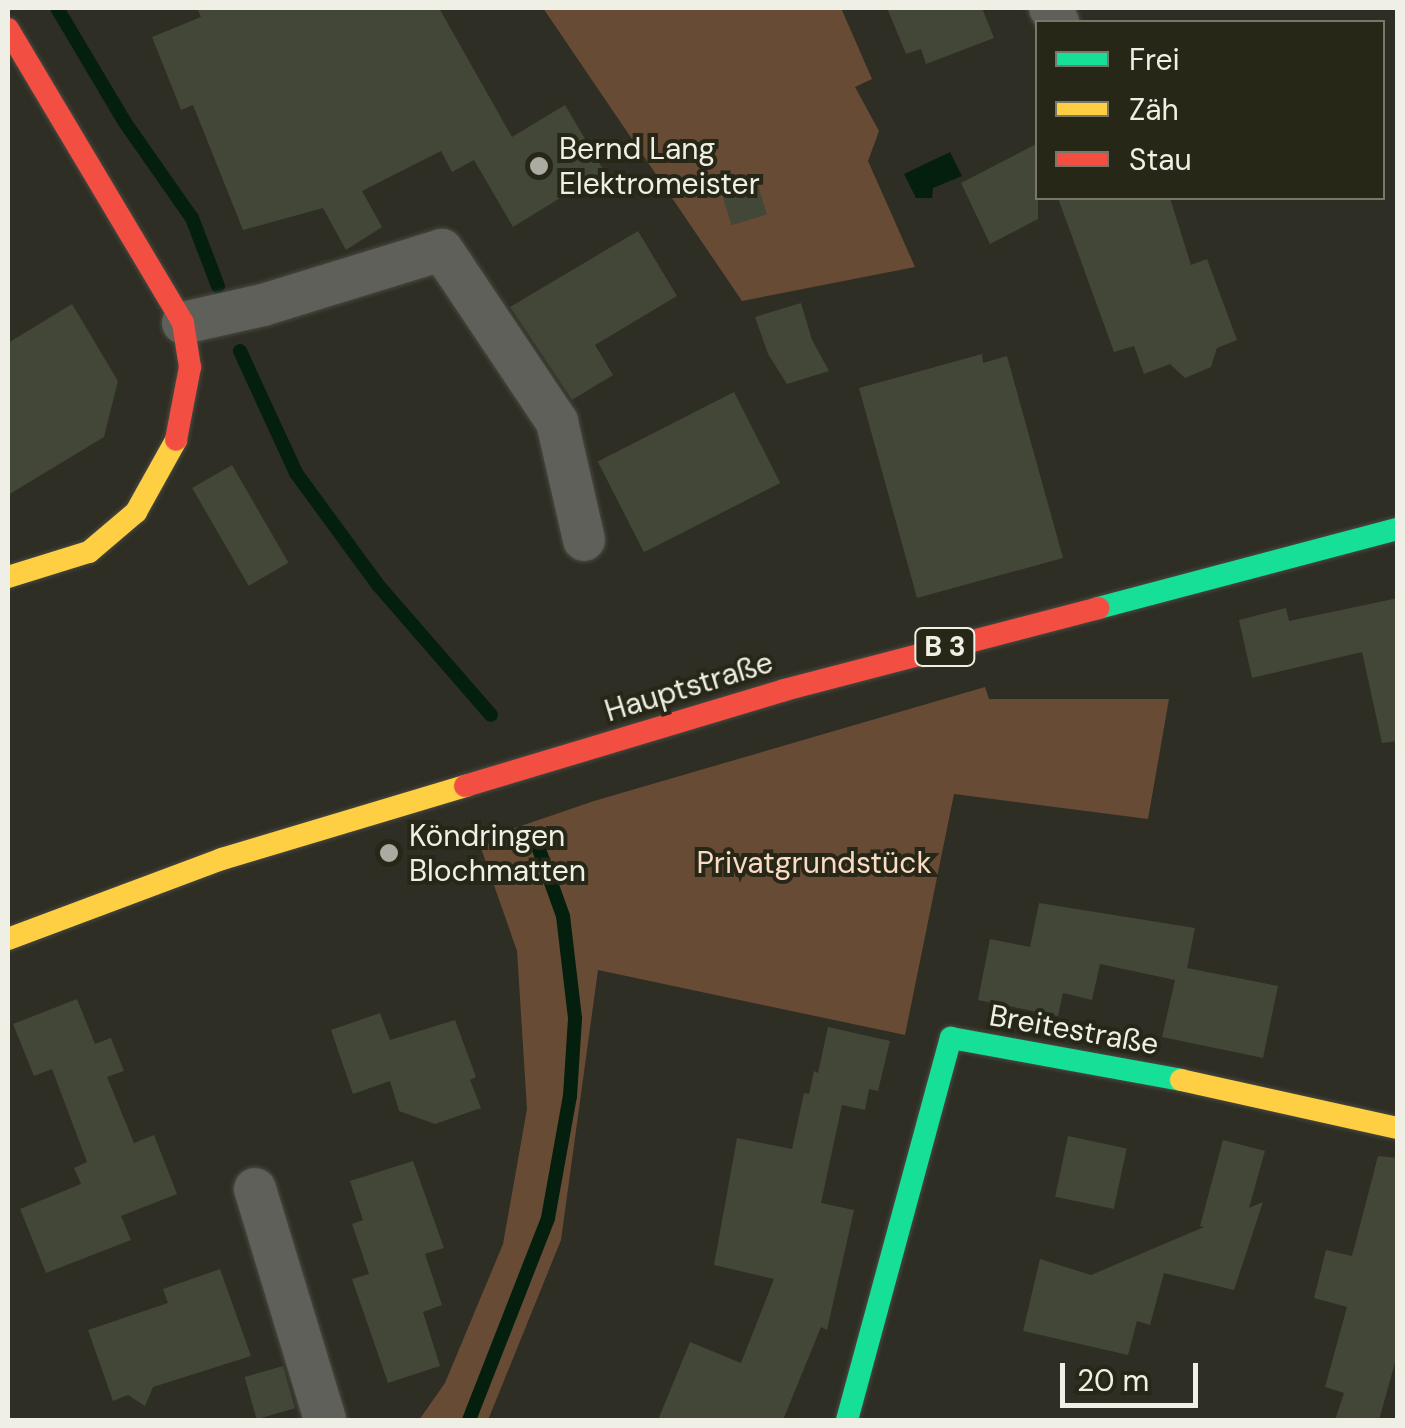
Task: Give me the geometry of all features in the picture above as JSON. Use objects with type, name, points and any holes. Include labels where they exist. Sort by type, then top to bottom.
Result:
[{"type":"street","points":[[8,29],[183,323],[190,367],[174,450],[136,512],[89,552],[8,578]]},
{"type":"street","points":[[183,323],[263,305],[442,250],[557,422],[584,540]]},
{"type":"street","name":"Hauptstraße","points":[[8,939],[222,859],[766,695],[1398,529]]},
{"type":"street","name":"Breitestraße","points":[[847,1420],[951,1038],[1181,1080],[1398,1128]]},
{"type":"street","points":[[255,1188],[325,1420]]},
{"type":"green space","points":[[543,8],[841,8],[872,79],[855,87],[879,131],[868,161],[915,267],[742,301]]},
{"type":"green space","name":"Privatgrundstück","points":[[985,687],[989,699],[1169,699],[1148,819],[954,794],[905,1035],[598,970],[561,1240],[488,1420],[419,1420],[445,1383],[503,1244],[527,1109],[517,951],[481,848],[512,829],[594,801]]},
{"type":"shaded area","points":[[950,152],[962,176],[933,188],[932,198],[916,198],[904,174]]},
{"type":"building","points":[[197,8],[439,8],[512,137],[565,105],[604,171],[513,227],[474,160],[452,172],[441,151],[362,191],[382,227],[346,250],[323,208],[243,230],[193,105],[181,110],[152,37],[201,17]]},
{"type":"building","points":[[887,8],[982,8],[994,38],[926,64],[921,49],[906,54]]},
{"type":"building","points":[[1035,145],[1038,219],[990,244],[961,183]]},
{"type":"building","points":[[756,179],[767,214],[731,225],[721,190]]},
{"type":"building","points":[[1059,200],[1171,200],[1191,265],[1207,259],[1237,340],[1217,348],[1211,367],[1185,378],[1170,364],[1144,374],[1134,346],[1114,352]]},
{"type":"building","points":[[638,231],[677,296],[595,345],[613,375],[572,400],[510,307]]},
{"type":"building","points":[[801,303],[812,340],[829,371],[787,384],[768,354],[755,317]]},
{"type":"building","points":[[72,304],[118,381],[104,437],[8,495],[8,343]]},
{"type":"building","points":[[982,354],[983,363],[1007,356],[1063,558],[917,598],[859,388]]},
{"type":"building","points":[[734,392],[780,483],[644,552],[598,461]]},
{"type":"building","points":[[232,465],[288,563],[249,586],[192,488]]},
{"type":"building","points":[[1398,598],[1398,741],[1382,743],[1362,652],[1252,678],[1239,620],[1286,608],[1289,621]]},
{"type":"building","points":[[1039,903],[1195,928],[1187,968],[1278,986],[1263,1058],[1162,1037],[1175,980],[1100,964],[1092,1000],[1063,993],[1058,1016],[978,1000],[990,939],[1030,947]]},
{"type":"building","points":[[77,999],[95,1044],[111,1038],[124,1071],[107,1077],[134,1143],[154,1135],[177,1194],[121,1216],[131,1240],[46,1273],[20,1209],[81,1184],[74,1168],[87,1162],[52,1069],[34,1076],[13,1024]]},
{"type":"building","points":[[380,1013],[390,1040],[455,1020],[476,1077],[470,1080],[481,1108],[435,1124],[399,1111],[390,1081],[353,1094],[331,1030]]},
{"type":"building","points":[[828,1027],[890,1041],[878,1091],[869,1089],[865,1110],[842,1105],[821,1203],[854,1210],[827,1330],[821,1327],[783,1420],[658,1420],[690,1342],[741,1363],[774,1279],[714,1265],[737,1138],[792,1149],[804,1093],[809,1094],[814,1071],[818,1073]]},
{"type":"building","points":[[1068,1136],[1127,1148],[1114,1209],[1055,1197]]},
{"type":"building","points":[[1223,1140],[1265,1151],[1249,1208],[1263,1202],[1234,1290],[1164,1273],[1150,1325],[1137,1321],[1128,1355],[1023,1331],[1040,1259],[1091,1275],[1204,1227],[1200,1226]]},
{"type":"building","points":[[1378,1156],[1398,1158],[1398,1352],[1379,1420],[1335,1420],[1344,1393],[1325,1387],[1347,1307],[1314,1298],[1326,1250],[1352,1256]]},
{"type":"building","points":[[413,1161],[444,1248],[425,1254],[442,1305],[423,1312],[440,1366],[388,1383],[352,1279],[369,1274],[352,1224],[363,1220],[350,1181]]},
{"type":"building","points":[[220,1269],[251,1356],[153,1387],[145,1406],[128,1395],[113,1401],[88,1330],[168,1303],[163,1289]]},
{"type":"building","points":[[283,1366],[295,1408],[257,1419],[245,1377]]},
{"type":"waterway","points":[[57,8],[124,121],[192,218],[218,286]]},
{"type":"waterway","points":[[240,351],[296,473],[378,585],[491,715]]},
{"type":"waterway","points":[[469,1420],[548,1218],[570,1096],[575,1018],[563,916],[536,841]]},
{"type":"traffic: fast","points":[[1098,608],[1398,529]]},
{"type":"traffic: fast","points":[[847,1420],[951,1038],[1181,1080]]},
{"type":"traffic: slow","points":[[8,577],[89,552],[136,512],[176,440]]},
{"type":"traffic: slow","points":[[8,939],[222,859],[465,786]]},
{"type":"traffic: slow","points":[[1181,1080],[1398,1128]]},
{"type":"traffic: jam","points":[[8,29],[183,323],[190,367],[176,440]]},
{"type":"traffic: jam","points":[[465,786],[784,690],[1098,608]]},
{"type":"place","name":"Bernd Lang Elektromeister","points":[[539,166]]},
{"type":"place","name":"Köndringen Blochmatten","points":[[389,853]]}]
